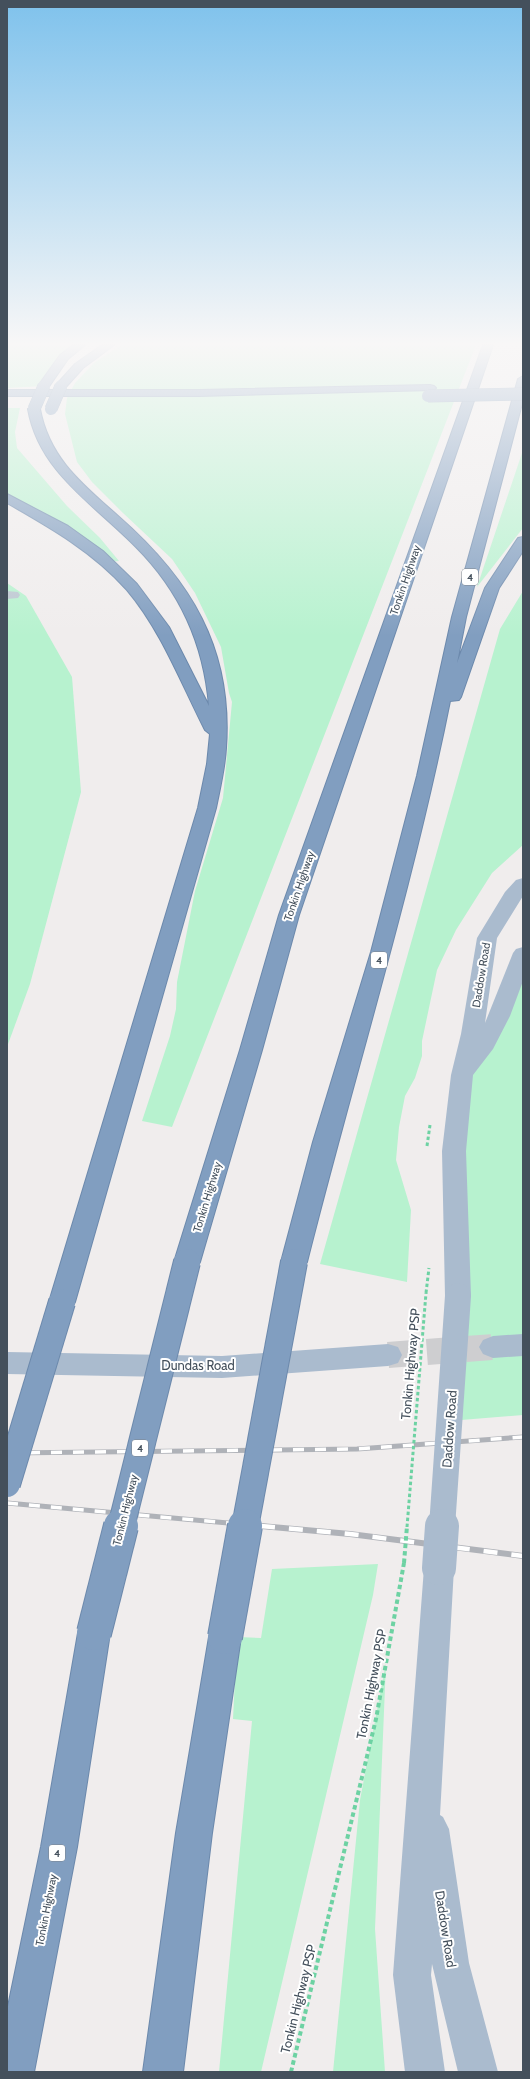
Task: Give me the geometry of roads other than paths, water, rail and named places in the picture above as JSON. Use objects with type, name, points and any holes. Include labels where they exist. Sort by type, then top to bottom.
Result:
[{"type":"highway","points":[[7,1484],[208,808],[218,740],[213,672],[200,629],[183,595],[171,578],[142,545],[97,505],[59,464],[45,442]]},
{"type":"highway","points":[[51,442],[59,464]]},
{"type":"highway","name":"Tonkin Highway","points":[[14,2072],[59,1847],[94,1633],[187,1262],[251,1050],[289,915],[454,442]]},
{"type":"highway","name":"4","points":[[163,2072],[194,1833],[225,1637],[294,1262],[325,1142],[381,952],[426,776],[459,617],[506,442]]},
{"type":"highway","points":[[7,498],[63,529],[98,554],[132,587],[161,627],[218,740]]},
{"type":"highway","points":[[426,776],[492,588],[523,541]]},
{"type":"main road","name":"Daddow Road","points":[[425,2072],[412,1975],[458,1296],[454,1151],[462,1075],[472,1034],[487,938],[512,896],[523,884]]},
{"type":"main road","points":[[462,1075],[482,1049],[499,1016],[523,953]]},
{"type":"main road","points":[[493,1347],[523,1345]]},
{"type":"main road","name":"Dundas Road","points":[[7,1363],[222,1367],[388,1355]]},
{"type":"main road","name":"Daddow Road","points":[[425,1783],[450,1963],[478,2072]]},
{"type":"tunnel","points":[[388,1355],[493,1347]]},
{"type":"railway","points":[[7,1453],[357,1449],[523,1437]]},
{"type":"railway","points":[[7,1503],[272,1527]]},
{"type":"railway","points":[[261,1526],[350,1534],[523,1556]]}]
